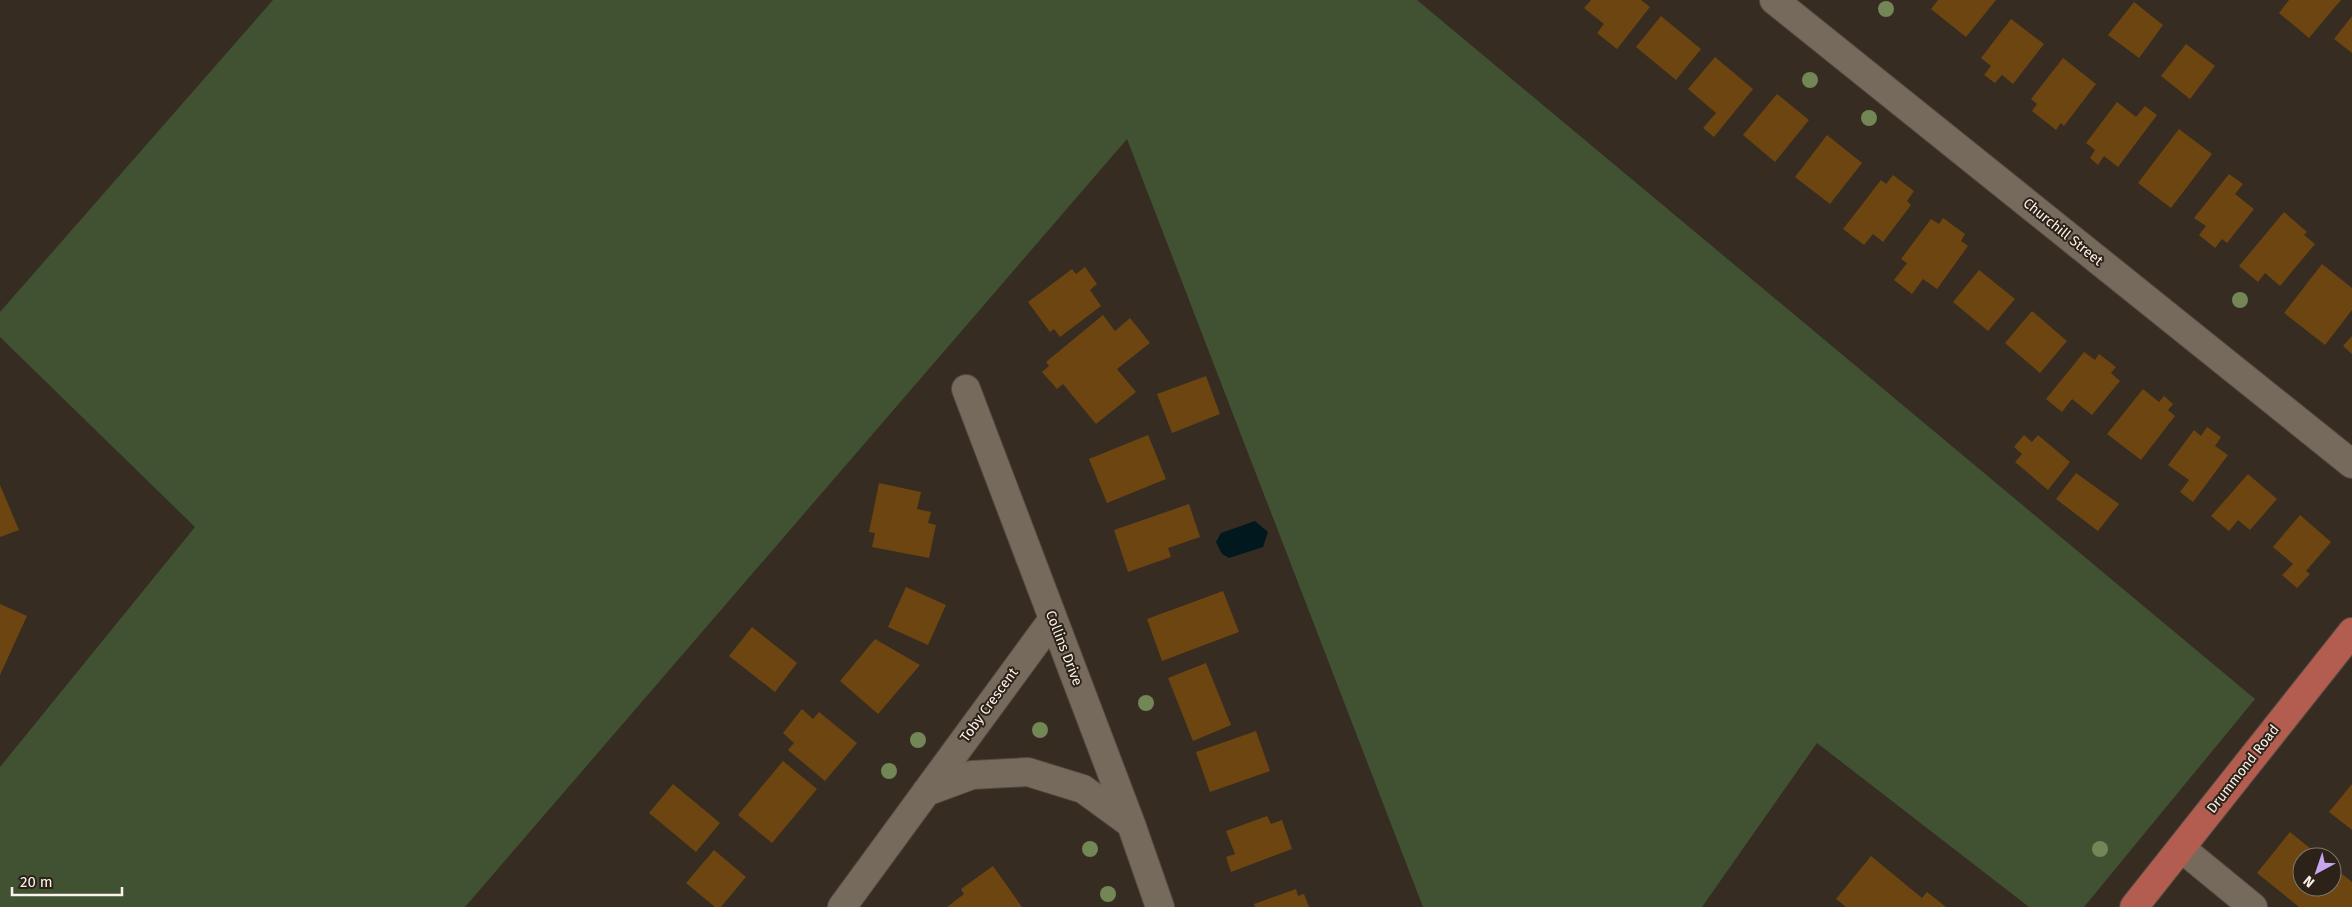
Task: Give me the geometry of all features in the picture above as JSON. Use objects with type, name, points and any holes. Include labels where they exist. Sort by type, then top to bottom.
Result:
[{"type":"main road","name":"Drummond Road","points":[[2134,907],[2352,632]]},
{"type":"street","name":"Churchill Street","points":[[1774,0],[2352,464]]},
{"type":"street","name":"Collins Drive","points":[[966,390],[1054,618],[1160,907]]},
{"type":"street","name":"Toby Crescent","points":[[842,907],[1054,618]]},
{"type":"street","points":[[926,792],[972,775],[1028,772],[1083,789],[1131,824]]},
{"type":"street","points":[[2181,848],[2253,907]]},
{"type":"green space","points":[[273,0],[1417,0],[2255,699],[2084,907],[2029,907],[1817,743],[1702,907],[1423,907],[1127,139],[465,907],[0,907],[0,767],[195,527],[0,337],[0,312]]},
{"type":"water","points":[[1255,521],[1268,532],[1263,547],[1229,558],[1222,554],[1216,542],[1221,533]]},
{"type":"building","points":[[1591,0],[1641,0],[1650,7],[1617,49],[1597,33],[1604,24],[1584,8]]},
{"type":"building","points":[[1938,0],[1996,0],[1966,37],[1931,9]]},
{"type":"building","points":[[2289,0],[2341,0],[2309,38],[2279,13]]},
{"type":"building","points":[[2134,2],[2163,25],[2139,58],[2108,35]]},
{"type":"building","points":[[1661,16],[1701,49],[1676,80],[1636,47]]},
{"type":"building","points":[[2352,16],[2352,53],[2334,39]]},
{"type":"building","points":[[2011,19],[2044,44],[2013,84],[2002,75],[1995,83],[1984,75],[1991,66],[1981,58]]},
{"type":"building","points":[[2186,44],[2215,66],[2190,99],[2161,76]]},
{"type":"building","points":[[1715,57],[1753,89],[1714,137],[1703,128],[1716,113],[1688,89]]},
{"type":"building","points":[[2063,58],[2096,84],[2064,126],[2061,123],[2056,130],[2032,111],[2037,104],[2031,99]]},
{"type":"building","points":[[1777,94],[1809,120],[1775,162],[1743,135]]},
{"type":"building","points":[[2117,102],[2136,117],[2145,106],[2157,115],[2118,167],[2104,156],[2098,165],[2090,158],[2095,150],[2086,143]]},
{"type":"building","points":[[2179,129],[2212,154],[2171,208],[2138,183]]},
{"type":"building","points":[[1827,135],[1862,163],[1830,204],[1795,177]]},
{"type":"building","points":[[2229,174],[2243,184],[2235,194],[2254,209],[2227,243],[2222,239],[2215,248],[2199,235],[2206,226],[2194,218]]},
{"type":"building","points":[[1893,175],[1914,191],[1907,201],[1911,205],[1883,242],[1873,234],[1864,245],[1843,229],[1881,180],[1886,184]]},
{"type":"building","points":[[2284,212],[2307,232],[2304,235],[2315,244],[2280,286],[2265,273],[2258,282],[2239,266]]},
{"type":"building","points":[[1943,218],[1965,234],[1961,241],[1968,246],[1937,289],[1923,279],[1912,294],[1894,280],[1907,263],[1901,259],[1931,219],[1939,224]]},
{"type":"building","points":[[2322,264],[2352,288],[2352,310],[2325,345],[2284,313]]},
{"type":"building","points":[[1085,267],[1097,284],[1090,290],[1101,306],[1060,337],[1054,329],[1050,332],[1028,302],[1072,269],[1076,274]]},
{"type":"building","points":[[1979,270],[2015,299],[1988,331],[1953,302]]},
{"type":"building","points":[[2032,311],[2067,341],[2040,373],[2005,343]]},
{"type":"building","points":[[1103,315],[1115,331],[1130,318],[1150,343],[1117,369],[1136,392],[1096,424],[1063,384],[1057,389],[1042,372],[1049,366],[1046,362]]},
{"type":"building","points":[[2352,336],[2352,354],[2343,346]]},
{"type":"building","points":[[2084,352],[2095,360],[2099,354],[2116,367],[2111,373],[2120,381],[2092,415],[2072,399],[2062,412],[2046,399]]},
{"type":"building","points":[[1206,376],[1220,414],[1172,433],[1157,394]]},
{"type":"building","points":[[2143,389],[2159,402],[2164,396],[2173,404],[2168,410],[2175,416],[2141,460],[2107,434]]},
{"type":"building","points":[[2207,427],[2221,437],[2215,446],[2228,455],[2193,502],[2180,492],[2189,480],[2168,465],[2194,430],[2201,436]]},
{"type":"building","points":[[1148,435],[1166,479],[1107,503],[1089,459]]},
{"type":"building","points":[[2024,435],[2032,442],[2038,435],[2070,462],[2048,490],[2015,462],[2022,454],[2014,447]]},
{"type":"building","points":[[2076,473],[2119,504],[2098,531],[2056,499]]},
{"type":"building","points":[[2248,474],[2277,499],[2250,530],[2238,520],[2229,531],[2211,516]]},
{"type":"building","points":[[879,483],[921,492],[917,509],[931,512],[928,523],[936,525],[929,558],[872,547],[875,533],[869,532]]},
{"type":"building","points":[[0,485],[19,530],[0,537]]},
{"type":"building","points":[[1189,504],[1200,537],[1168,548],[1171,557],[1128,572],[1114,530]]},
{"type":"building","points":[[2300,515],[2331,542],[2306,571],[2310,574],[2297,588],[2282,575],[2293,564],[2273,547]]},
{"type":"building","points":[[906,587],[946,605],[928,645],[888,627]]},
{"type":"building","points":[[1223,591],[1239,632],[1162,661],[1147,619]]},
{"type":"building","points":[[0,604],[27,616],[0,675]]},
{"type":"building","points":[[752,627],[797,663],[775,692],[729,656]]},
{"type":"building","points":[[875,639],[920,665],[878,714],[840,681]]},
{"type":"building","points":[[1206,663],[1231,725],[1193,741],[1168,678]]},
{"type":"building","points":[[802,709],[813,719],[819,712],[857,743],[825,781],[788,750],[794,743],[783,733]]},
{"type":"building","points":[[1256,731],[1270,771],[1210,792],[1196,752]]},
{"type":"building","points":[[783,761],[817,789],[772,843],[738,815]]},
{"type":"building","points":[[673,784],[720,823],[696,852],[649,813]]},
{"type":"building","points":[[2352,784],[2352,830],[2329,812]]},
{"type":"building","points":[[1267,816],[1271,824],[1282,820],[1292,849],[1231,872],[1226,857],[1235,854],[1226,831]]},
{"type":"building","points":[[2290,832],[2309,847],[2292,847],[2292,897],[2342,897],[2342,874],[2352,882],[2352,907],[2299,907],[2257,873]]},
{"type":"building","points":[[714,850],[746,877],[721,907],[715,907],[686,883]]},
{"type":"building","points":[[1871,856],[1922,898],[1927,892],[1946,907],[1846,907],[1836,899]]},
{"type":"building","points":[[993,866],[1022,907],[947,907],[964,894],[961,889]]},
{"type":"building","points":[[1296,889],[1298,896],[1304,894],[1309,907],[1255,907],[1254,904]]}]
